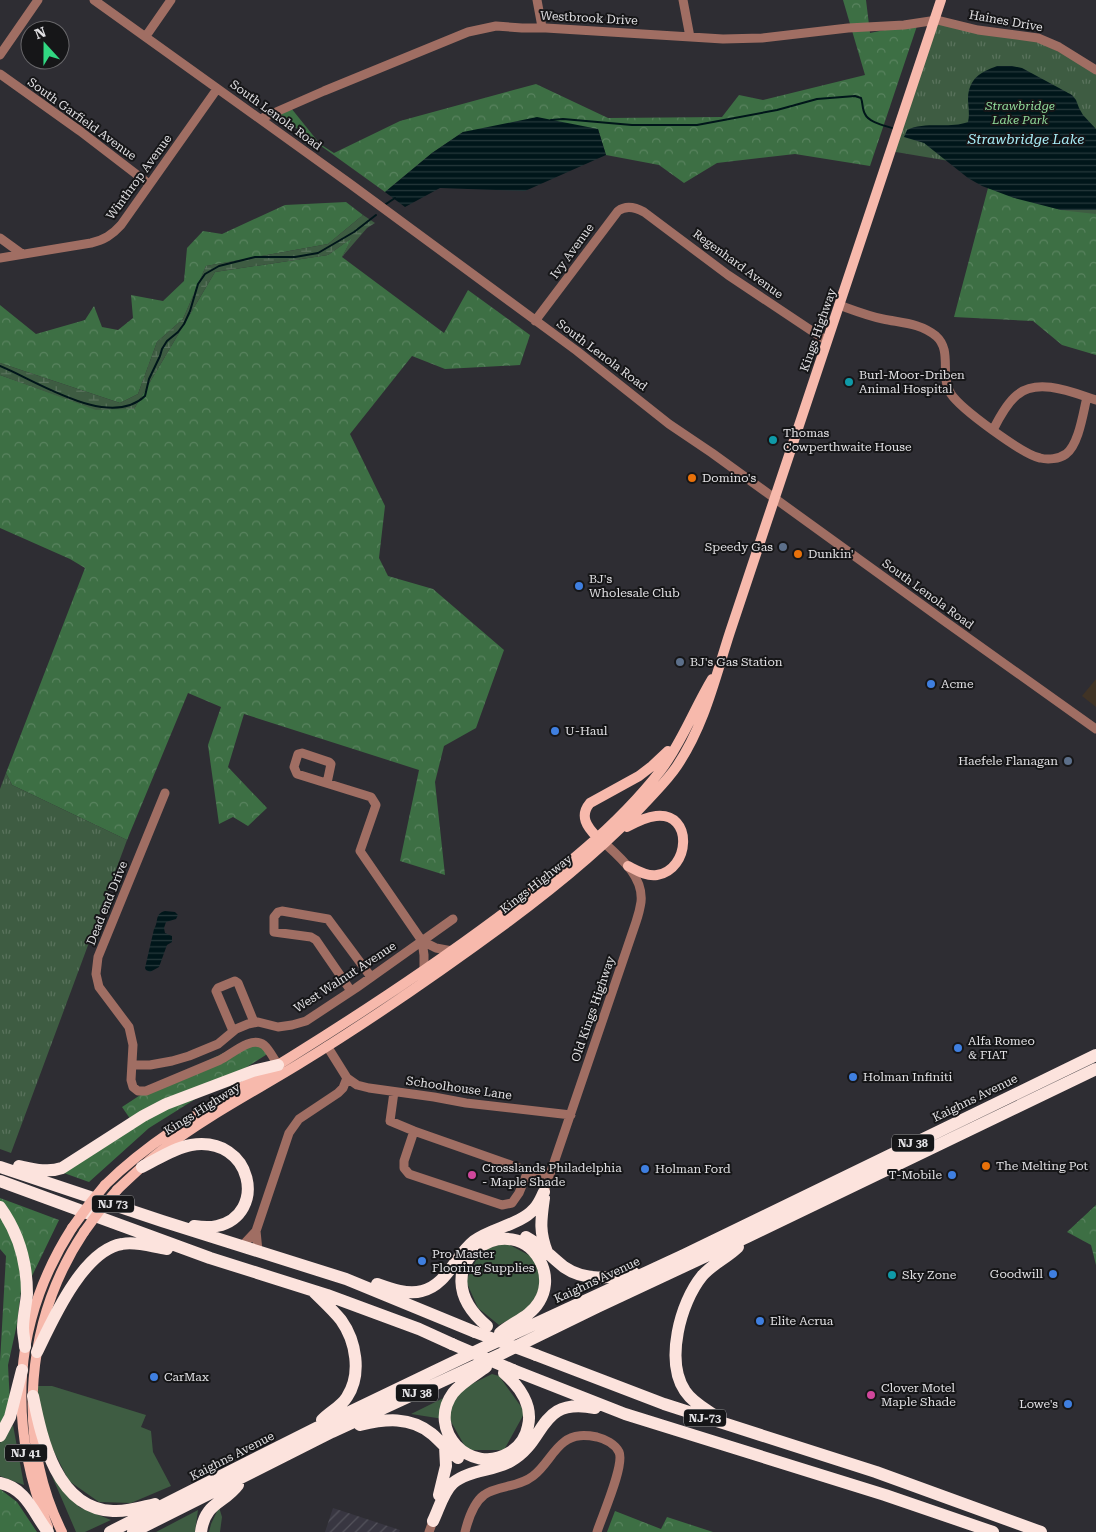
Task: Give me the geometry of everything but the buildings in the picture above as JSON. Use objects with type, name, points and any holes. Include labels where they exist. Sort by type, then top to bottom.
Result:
[{"type":"highway","name":"Kaighns Avenue","points":[[110,1532],[318,1428],[485,1352],[1096,1055]]},
{"type":"highway","points":[[0,1160],[35,1169],[58,1170],[143,1116],[166,1104],[253,1071],[278,1065]]},
{"type":"highway","name":"Kaighns Avenue","points":[[133,1532],[332,1432],[506,1348],[747,1237],[1096,1069]]},
{"type":"highway","points":[[142,1167],[189,1145],[205,1144],[218,1146],[229,1151],[244,1168],[248,1185],[245,1201],[239,1212],[226,1223],[210,1227],[162,1221]]},
{"type":"highway","name":"NJ 73","points":[[0,1167],[346,1279],[481,1329]]},
{"type":"highway","name":"NJ 73","points":[[0,1181],[210,1258],[313,1290],[396,1320],[452,1344],[485,1352]]},
{"type":"highway","points":[[544,1192],[540,1228],[548,1252]]},
{"type":"highway","points":[[346,1279],[363,1280],[407,1292],[423,1291],[433,1287],[442,1280],[471,1244],[490,1232],[527,1215],[537,1205],[544,1192]]},
{"type":"highway","points":[[0,1207],[10,1223],[17,1240],[25,1268],[27,1294],[23,1327],[31,1350]]},
{"type":"highway","points":[[490,1232],[519,1234],[548,1252],[569,1270],[594,1277],[622,1275],[674,1259]]},
{"type":"highway","points":[[732,1426],[697,1404],[685,1391],[676,1370],[675,1351],[685,1309],[698,1283],[711,1268],[734,1251],[747,1237]]},
{"type":"highway","points":[[506,1348],[488,1366],[456,1389],[447,1405],[445,1417],[448,1433],[458,1447],[471,1456],[488,1459],[501,1457],[516,1448],[525,1434],[529,1423],[527,1405],[509,1371],[485,1352],[503,1331],[535,1308],[543,1294],[544,1270],[540,1260],[533,1251],[519,1242],[502,1239],[485,1243],[471,1254],[465,1264],[461,1281],[464,1298],[481,1329],[500,1335],[506,1348]]},
{"type":"highway","points":[[31,1350],[70,1288],[92,1263],[112,1247],[122,1244],[136,1244],[210,1258]]},
{"type":"highway","points":[[313,1290],[343,1324],[351,1340],[356,1365],[354,1383],[349,1394],[337,1408],[323,1418],[318,1428]]},
{"type":"highway","name":"NJ-73","points":[[506,1348],[536,1355],[626,1390],[876,1472],[1041,1532]]},
{"type":"highway","points":[[0,1436],[10,1417],[22,1370]]},
{"type":"highway","name":"NJ-73","points":[[509,1371],[625,1414],[891,1497],[993,1532]]},
{"type":"highway","points":[[33,1396],[41,1434],[52,1462],[69,1488],[82,1501],[104,1510],[118,1512],[177,1498]]},
{"type":"highway","points":[[431,1526],[448,1489],[454,1482],[497,1467],[518,1456],[550,1417],[563,1408],[580,1406],[625,1414]]},
{"type":"highway","points":[[332,1432],[379,1421],[401,1420],[414,1423],[426,1429],[458,1458],[470,1464],[483,1467],[497,1467]]},
{"type":"highway","points":[[431,1526],[446,1471],[445,1446]]},
{"type":"highway","points":[[201,1532],[205,1516],[212,1507],[236,1489],[245,1476]]},
{"type":"highway","points":[[0,1483],[19,1491],[50,1532]]},
{"type":"main road","name":"Kings Highway","points":[[617,832],[639,810],[676,766],[691,742],[706,710],[718,667],[941,0]]},
{"type":"main road","name":"Kings Highway","points":[[31,1350],[54,1290],[70,1255],[84,1232],[117,1190],[163,1149],[183,1135],[327,1046],[472,949],[545,894],[601,840],[662,769],[680,740],[718,667]]},
{"type":"main road","points":[[601,840],[588,827],[585,820],[585,811],[590,803],[639,776],[680,740]]},
{"type":"main road","points":[[617,832],[648,817],[658,815],[672,820],[682,832],[684,842],[682,852],[667,871],[657,875],[647,875],[628,866]]},
{"type":"main road","name":"NJ 41","points":[[601,840],[617,832]]},
{"type":"main road","name":"Kings Highway","points":[[62,1532],[40,1472],[32,1424],[33,1396],[30,1323],[44,1282],[56,1255],[88,1206],[105,1185],[139,1155],[174,1130],[424,971],[601,840]]},
{"type":"main road","name":"NJ 41","points":[[31,1350],[22,1370],[22,1420],[27,1457],[36,1493],[50,1532]]},
{"type":"street","points":[[0,55],[38,0]]},
{"type":"street","name":"South Lenola Road","points":[[94,0],[535,320],[669,424],[1096,729]]},
{"type":"street","points":[[146,36],[171,0]]},
{"type":"street","points":[[536,0],[542,28]]},
{"type":"street","points":[[683,0],[690,36]]},
{"type":"street","name":"Westbrook Drive","points":[[260,119],[468,32],[496,26],[717,39],[762,38],[848,28],[904,25],[934,20]]},
{"type":"street","name":"Haines Drive","points":[[934,20],[988,32],[1018,34],[1038,38],[1059,47],[1096,70]]},
{"type":"street","name":"South Garfield Avenue","points":[[0,74],[80,131],[149,184]]},
{"type":"street","name":"Winthrop Avenue","points":[[0,258],[105,239],[116,230],[217,89]]},
{"type":"street","name":"Ivy Avenue","points":[[535,320],[618,211],[628,207],[635,209]]},
{"type":"street","name":"Regenhard Avenue","points":[[635,209],[644,212],[728,275],[827,341]]},
{"type":"street","points":[[0,238],[22,254]]},
{"type":"street","points":[[839,305],[881,319],[918,326],[936,336],[944,348],[946,378],[950,392],[959,404],[1028,454],[1040,458],[1056,458],[1066,454],[1075,440],[1087,397]]},
{"type":"street","points":[[993,430],[1014,398],[1025,390],[1048,388],[1096,400]]},
{"type":"street","points":[[327,783],[371,797],[374,801],[376,805],[360,851],[422,941],[424,971]]},
{"type":"street","name":"Dead end Drive","points":[[166,793],[98,957],[96,974],[99,987],[129,1027],[133,1045],[131,1080],[133,1087],[138,1091],[146,1091],[224,1058],[248,1043],[255,1042],[264,1045],[278,1065]]},
{"type":"street","name":"Old Kings Highway","points":[[544,1192],[640,907],[641,895],[635,875],[601,840]]},
{"type":"street","points":[[351,991],[316,940],[311,937],[274,932],[274,917],[278,912],[282,911],[328,919],[371,977]]},
{"type":"street","name":"West Walnut Avenue","points":[[254,1022],[278,1027],[306,1020],[453,920]]},
{"type":"street","points":[[422,941],[436,948],[452,950]]},
{"type":"street","points":[[132,1066],[172,1062],[189,1056],[218,1044],[233,1031],[254,1022],[238,983],[235,981],[218,988],[216,991],[233,1031]]},
{"type":"street","points":[[258,1251],[256,1232],[293,1126],[299,1118],[338,1093],[343,1088],[347,1078],[327,1046]]},
{"type":"street","name":"Schoolhouse Lane","points":[[347,1078],[357,1085],[394,1092],[466,1103],[571,1115]]},
{"type":"street","points":[[394,1092],[390,1121],[414,1132],[539,1175],[550,1175]]},
{"type":"street","points":[[414,1132],[404,1161],[404,1168],[409,1174],[502,1205],[512,1204],[519,1194],[528,1171]]},
{"type":"street","points":[[242,1246],[256,1232]]},
{"type":"street","points":[[465,1532],[473,1509],[483,1495],[527,1481],[542,1468],[564,1442],[570,1438],[585,1435],[611,1443],[619,1452],[620,1458],[613,1486],[597,1532]]},
{"type":"shaded area","points":[[1096,679],[1096,707],[1082,696]]},
{"type":"shaded area","points":[[333,1508],[400,1530],[399,1532],[325,1532]]},
{"type":"green space","points":[[843,0],[866,0],[870,33],[918,23],[870,166],[795,154],[717,163],[684,183],[659,165],[606,155],[598,129],[463,132],[432,153],[385,192],[278,115],[291,108],[320,144],[334,153],[400,121],[536,84],[608,118],[722,117],[739,95],[763,100],[865,75]]},
{"type":"green space","name":"Strawbridge Lake Park","points":[[937,20],[1028,36],[1096,71],[1096,214],[1068,211],[1029,199],[961,163],[890,151]]},
{"type":"green space","points":[[988,188],[1061,210],[1096,211],[1096,355],[1062,345],[1033,321],[954,317]]},
{"type":"green space","points":[[346,202],[363,215],[328,244],[206,266],[183,319],[157,342],[138,394],[120,403],[0,363],[0,305],[36,334],[85,320],[94,306],[102,327],[118,330],[133,318],[131,295],[163,301],[184,281],[187,248],[203,231],[222,234],[285,205]]},
{"type":"green space","points":[[363,215],[375,223],[367,228],[342,257],[352,238],[328,255],[215,272],[134,409],[96,410],[0,375],[0,363],[120,403],[138,394],[157,342],[183,319],[206,266],[328,244]]},
{"type":"green space","points":[[353,237],[342,257],[444,333],[468,290],[530,335],[520,365],[445,369],[412,356],[350,434],[385,506],[379,558],[388,576],[433,589],[504,650],[476,728],[444,746],[435,782],[445,875],[400,861],[419,770],[244,714],[228,767],[267,808],[248,826],[233,817],[219,824],[208,745],[221,707],[188,693],[127,840],[12,785],[6,773],[85,568],[70,559],[0,528],[0,375],[96,409],[134,409],[215,272],[328,255]]},
{"type":"green space","points":[[6,773],[12,785],[127,840],[11,1153],[0,1149],[0,789]]},
{"type":"green space","points":[[248,1041],[264,1046],[269,1053],[149,1128],[89,1182],[61,1172],[133,1123],[122,1107],[148,1090]]},
{"type":"green space","points":[[0,1198],[59,1220],[31,1278],[22,1282],[17,1324],[8,1365],[10,1403],[0,1428],[0,1362],[6,1256],[0,1249]]},
{"type":"green space","points":[[1096,1205],[1096,1265],[1091,1245],[1067,1232]]},
{"type":"green space","points":[[506,1243],[536,1259],[542,1285],[528,1310],[499,1325],[478,1308],[466,1281],[481,1250]]},
{"type":"green space","points":[[492,1374],[499,1376],[525,1412],[504,1450],[467,1450],[450,1420],[411,1414]]},
{"type":"green space","points":[[36,1386],[52,1386],[146,1415],[141,1427],[151,1431],[153,1452],[171,1486],[131,1503],[99,1502],[69,1481],[43,1430]]},
{"type":"green space","points":[[13,1425],[24,1485],[0,1476],[0,1443]]},
{"type":"green space","points":[[52,1476],[79,1507],[111,1520],[85,1532],[76,1532]]},
{"type":"green space","points":[[0,1489],[17,1502],[37,1532],[0,1532]]},
{"type":"green space","points":[[219,1507],[222,1517],[220,1532],[209,1532],[211,1524]]},
{"type":"green space","points":[[198,1510],[195,1532],[156,1532]]},
{"type":"green space","points":[[615,1511],[661,1529],[667,1517],[713,1532],[607,1532]]},
{"type":"water","name":"Strawbridge Lake","points":[[997,66],[1022,68],[1072,95],[1083,115],[1096,129],[1096,210],[1061,210],[1014,198],[982,186],[968,178],[924,143],[904,137],[907,130],[914,127],[953,125],[968,122],[968,98],[973,81],[981,73]]},
{"type":"water","points":[[537,117],[598,129],[606,155],[525,191],[440,188],[405,207],[385,192],[432,153],[463,132]]},
{"type":"water","points":[[165,911],[175,912],[178,915],[176,919],[166,922],[164,928],[165,933],[172,936],[172,942],[167,945],[159,967],[150,972],[145,968],[154,929],[159,914]]},
{"type":"waterway","points":[[551,120],[563,119],[632,125],[697,125],[777,110],[817,99],[855,96],[861,98],[864,112],[870,120],[895,129]]},
{"type":"waterway","points":[[386,204],[395,198]]},
{"type":"waterway","points":[[0,366],[73,399],[112,408],[130,405],[145,396],[149,379],[162,349],[167,341],[184,324],[198,284],[205,274],[219,266],[255,257],[295,257],[318,253],[354,232],[376,215]]},
{"type":"place","name":"Burl-Moor-Driben Animal Hospital","points":[[849,382]]},
{"type":"place","name":"Thomas Cowperthwaite House","points":[[773,440]]},
{"type":"place","name":"Domino's","points":[[692,478]]},
{"type":"place","name":"Speedy Gas","points":[[783,547]]},
{"type":"place","name":"Dunkin'","points":[[798,554]]},
{"type":"place","name":"BJ's Wholesale Club","points":[[579,586]]},
{"type":"place","name":"BJ's Gas Station","points":[[680,662]]},
{"type":"place","name":"Acme","points":[[931,684]]},
{"type":"place","name":"U-Haul","points":[[555,731]]},
{"type":"place","name":"Haefele Flanagan","points":[[1068,761]]},
{"type":"place","name":"Alfa Romeo & FIAT","points":[[958,1048]]},
{"type":"place","name":"Holman Infiniti","points":[[853,1077]]},
{"type":"place","name":"The Melting Pot","points":[[986,1166]]},
{"type":"place","name":"Holman Ford","points":[[645,1169]]},
{"type":"place","name":"Crosslands Philadelphia - Maple Shade","points":[[472,1175]]},
{"type":"place","name":"T-Mobile","points":[[952,1175]]},
{"type":"place","name":"Pro Master Flooring Supplies","points":[[422,1261]]},
{"type":"place","name":"Goodwill","points":[[1053,1274]]},
{"type":"place","name":"Sky Zone","points":[[892,1275]]},
{"type":"place","name":"Elite Acrua","points":[[760,1321]]},
{"type":"place","name":"CarMax","points":[[154,1377]]},
{"type":"place","name":"Clover Motel Maple Shade","points":[[871,1395]]},
{"type":"place","name":"Lowe's","points":[[1068,1404]]}]
